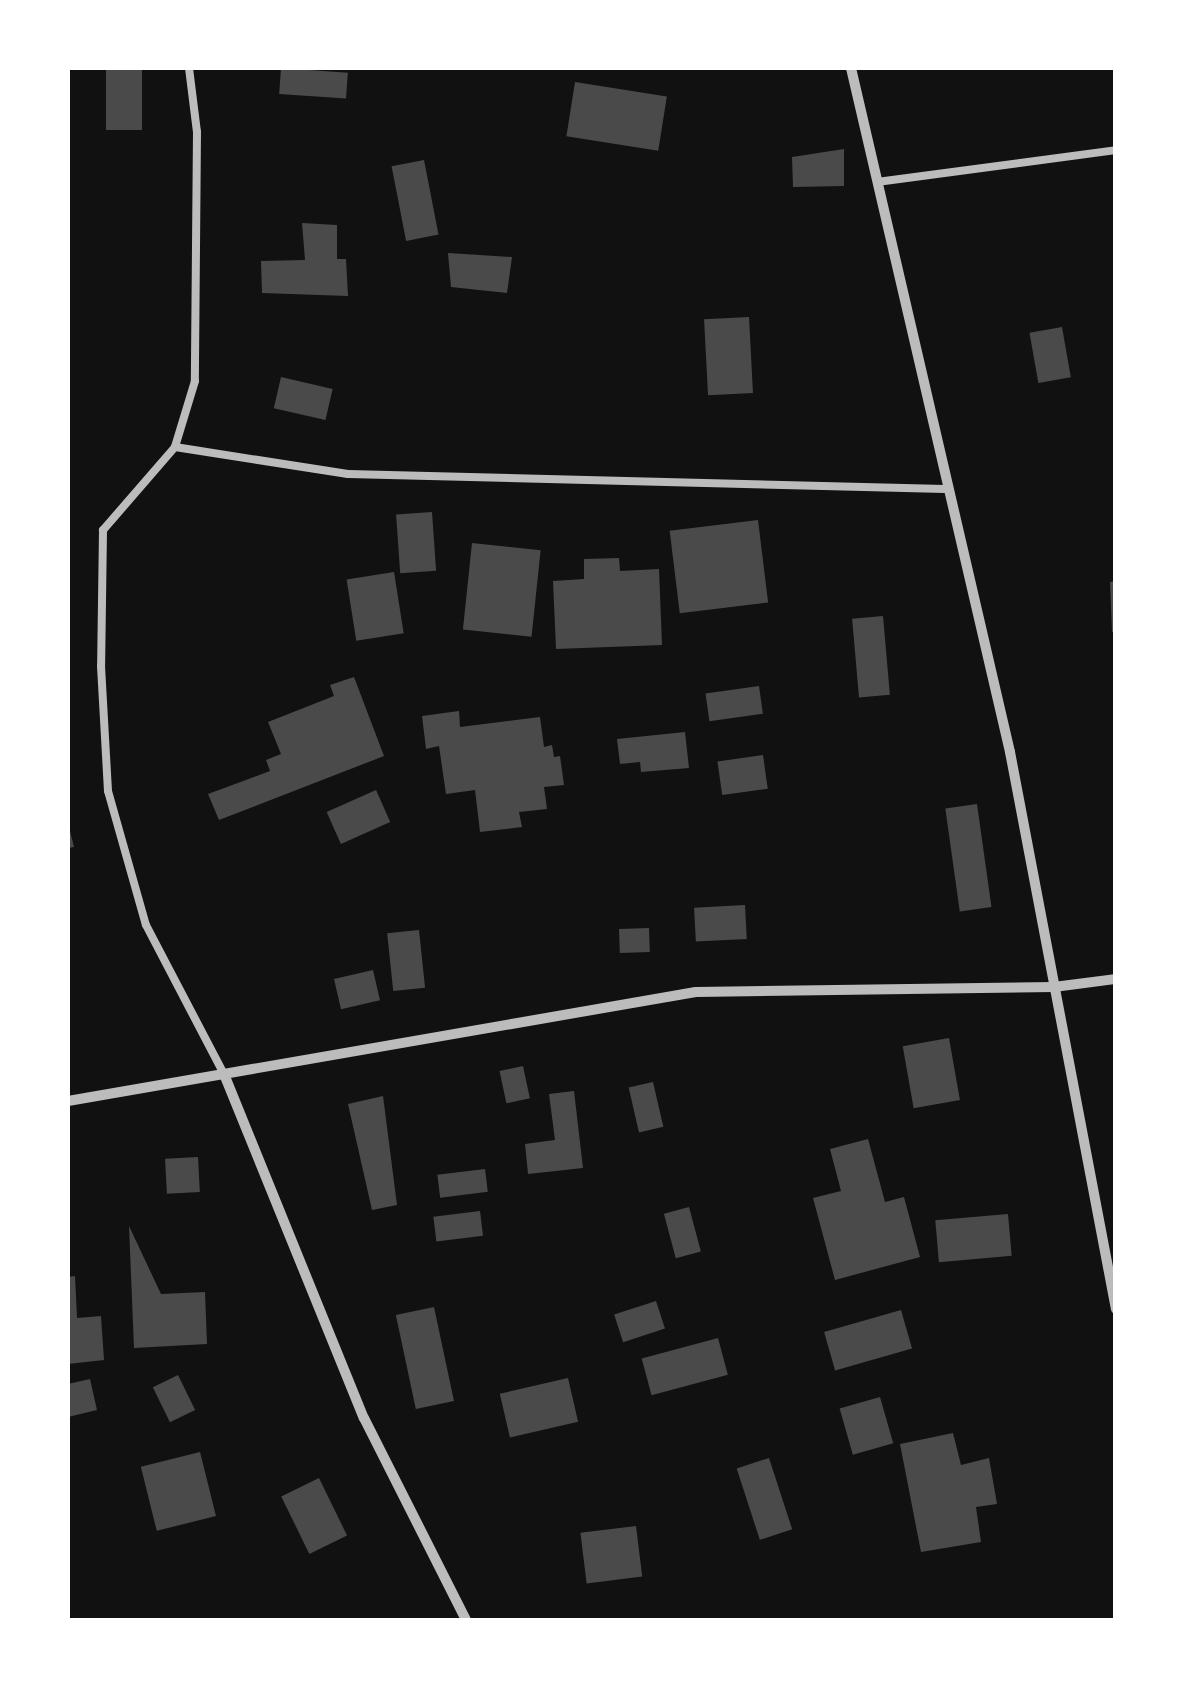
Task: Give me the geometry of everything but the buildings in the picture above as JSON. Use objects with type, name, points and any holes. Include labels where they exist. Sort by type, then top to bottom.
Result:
[{"type":"street","points":[[850,68],[945,489],[1010,752],[1116,1309]]},
{"type":"street","points":[[68,1101],[696,992],[1054,987],[1116,979]]},
{"type":"street","points":[[224,1074],[364,1418],[466,1620]]},
{"type":"lane","points":[[189,68],[198,132],[195,381],[175,446],[102,530],[108,791],[146,925],[224,1074]]},
{"type":"lane","points":[[877,182],[1116,150]]},
{"type":"lane","points":[[175,446],[348,474],[945,489]]}]
